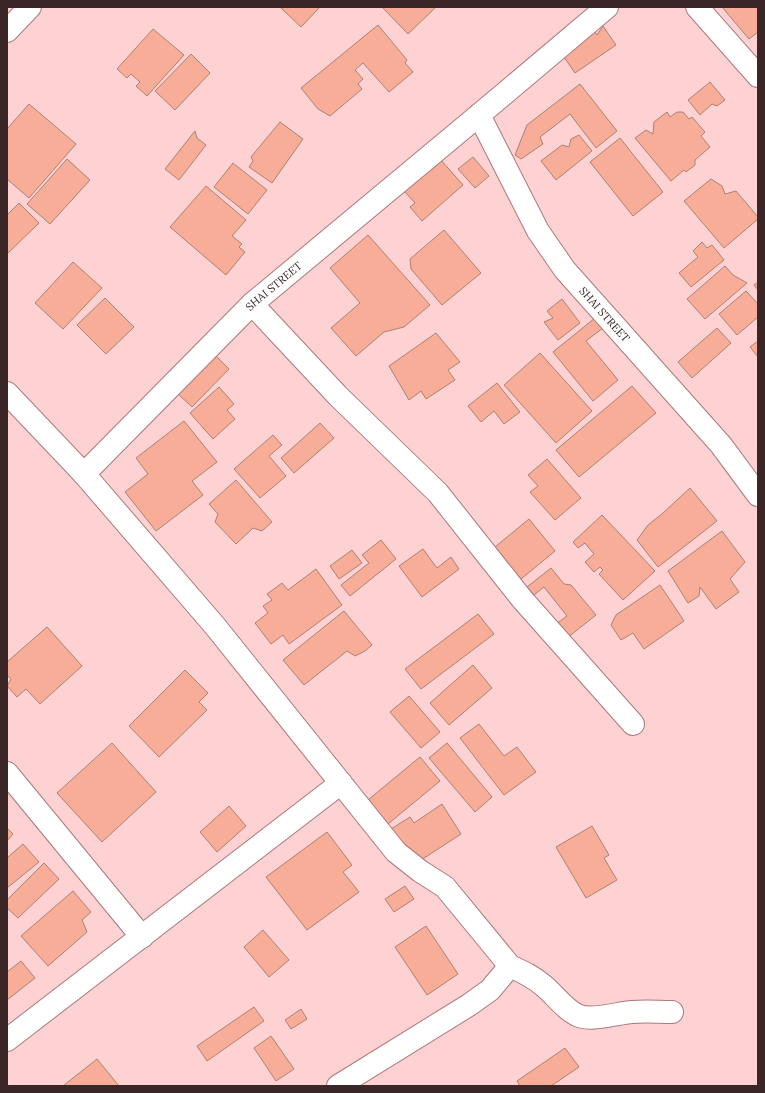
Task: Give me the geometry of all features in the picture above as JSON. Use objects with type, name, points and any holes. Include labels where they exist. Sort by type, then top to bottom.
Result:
[{"type":"street","points":[[7,32],[30,7]]},
{"type":"street","name":"SHAI STREET","points":[[84,474],[252,304],[607,7]]},
{"type":"street","points":[[697,7],[758,76]]},
{"type":"street","name":"SHAI STREET","points":[[479,115],[538,231],[565,270],[721,445],[758,496]]},
{"type":"street","points":[[252,304],[338,396],[438,493],[522,599],[633,724]]},
{"type":"street","points":[[7,393],[84,474],[216,626],[396,852],[420,872],[445,887],[510,966],[530,975],[565,1006],[581,1017],[632,1012],[672,1012]]},
{"type":"street","points":[[7,772],[142,937]]},
{"type":"street","points":[[7,1040],[341,783]]},
{"type":"street","points":[[338,1086],[469,1005],[490,990],[510,966]]},
{"type":"building","points":[[280,7],[320,7],[301,27]]},
{"type":"building","points":[[382,7],[436,7],[408,34]]},
{"type":"building","points":[[722,7],[758,7],[758,32],[749,39]]},
{"type":"building","points":[[378,25],[407,60],[405,63],[413,72],[389,92],[363,63],[355,70],[363,79],[358,84],[362,89],[330,116],[318,109],[301,88]]},
{"type":"building","points":[[603,26],[616,45],[575,73],[559,50],[592,28],[597,35]]},
{"type":"building","points":[[153,29],[184,55],[147,96],[136,86],[140,82],[131,74],[127,78],[117,69]]},
{"type":"building","points":[[191,54],[210,73],[175,110],[155,91]]},
{"type":"building","points":[[710,82],[725,100],[717,106],[712,104],[700,115],[688,100]]},
{"type":"building","points":[[580,84],[617,131],[596,148],[570,114],[540,137],[543,144],[521,159],[515,155],[527,125]]},
{"type":"building","points":[[29,104],[76,144],[29,198],[7,179],[7,129]]},
{"type":"building","points":[[667,112],[670,117],[677,112],[683,112],[689,119],[692,117],[705,132],[701,136],[710,147],[695,160],[695,165],[686,172],[684,170],[671,181],[635,138],[646,130],[653,134],[654,122]]},
{"type":"building","points":[[280,122],[303,139],[272,183],[249,167],[253,161],[251,157]]},
{"type":"building","points":[[195,131],[197,138],[206,145],[179,180],[165,169]]},
{"type":"building","points":[[579,135],[592,151],[556,180],[541,161],[562,145],[569,147],[571,139]]},
{"type":"building","points":[[620,138],[663,192],[633,216],[590,162]]},
{"type":"building","points":[[473,157],[489,176],[475,188],[458,169]]},
{"type":"building","points":[[67,159],[90,180],[50,224],[27,204]]},
{"type":"building","points":[[440,159],[463,185],[422,221],[410,207],[415,203],[404,191]]},
{"type":"building","points":[[233,163],[267,190],[248,214],[214,187]]},
{"type":"building","points":[[711,179],[722,186],[725,194],[736,191],[758,217],[758,219],[724,248],[684,201]]},
{"type":"building","points":[[206,186],[246,220],[232,236],[242,244],[239,247],[245,252],[226,275],[170,227]]},
{"type":"building","points":[[19,203],[39,223],[7,254],[7,215]]},
{"type":"building","points":[[444,230],[481,273],[442,305],[411,269],[410,259]]},
{"type":"building","points":[[368,235],[430,305],[404,327],[384,332],[356,356],[331,328],[360,303],[330,268]]},
{"type":"building","points":[[702,242],[707,248],[712,245],[724,260],[691,287],[679,273],[698,257],[693,251]]},
{"type":"building","points":[[73,262],[102,288],[63,329],[35,303]]},
{"type":"building","points":[[725,266],[733,275],[747,283],[705,319],[687,299]]},
{"type":"building","points":[[758,282],[758,290],[754,285]]},
{"type":"building","points":[[746,291],[758,304],[758,317],[737,335],[719,314]]},
{"type":"building","points":[[105,298],[134,327],[106,354],[77,325]]},
{"type":"building","points":[[562,299],[580,323],[558,340],[544,322],[553,318],[547,311]]},
{"type":"building","points":[[595,318],[603,328],[586,341],[618,380],[593,401],[553,352]]},
{"type":"building","points":[[717,328],[731,343],[692,378],[678,362]]},
{"type":"building","points":[[436,333],[460,362],[448,370],[455,380],[426,399],[421,391],[409,400],[389,366]]},
{"type":"building","points":[[758,341],[758,357],[750,347]]},
{"type":"building","points":[[540,353],[592,411],[556,443],[504,385]]},
{"type":"building","points":[[214,354],[229,369],[192,407],[176,392]]},
{"type":"building","points":[[497,383],[520,412],[504,424],[494,411],[481,422],[468,406]]},
{"type":"building","points":[[632,386],[656,413],[579,477],[556,450]]},
{"type":"building","points":[[219,387],[234,404],[227,410],[235,419],[213,439],[190,413]]},
{"type":"building","points":[[184,421],[217,462],[192,481],[203,495],[156,531],[125,492],[148,474],[136,458]]},
{"type":"building","points":[[320,423],[334,438],[294,473],[281,458]]},
{"type":"building","points":[[273,435],[282,445],[269,456],[286,476],[260,498],[234,469]]},
{"type":"building","points":[[547,459],[581,498],[555,520],[530,492],[538,486],[528,475]]},
{"type":"building","points":[[236,480],[272,522],[262,531],[253,528],[236,544],[215,522],[218,514],[209,504]]},
{"type":"building","points":[[690,488],[717,521],[658,567],[637,540],[648,525]]},
{"type":"building","points":[[602,515],[655,571],[623,600],[599,574],[603,570],[600,567],[594,572],[585,562],[594,554],[585,543],[578,548],[573,542]]},
{"type":"building","points":[[529,519],[555,551],[521,579],[495,547]]},
{"type":"building","points":[[722,531],[745,562],[730,579],[739,592],[716,609],[700,587],[699,596],[688,603],[668,571]]},
{"type":"building","points":[[381,540],[396,559],[350,596],[341,585],[369,563],[362,555]]},
{"type":"building","points":[[423,549],[437,568],[451,557],[459,569],[422,597],[399,566]]},
{"type":"building","points":[[352,550],[362,563],[339,579],[330,566]]},
{"type":"building","points":[[551,568],[564,584],[571,585],[596,615],[567,638],[556,624],[567,616],[544,587],[534,595],[527,587]]},
{"type":"building","points":[[316,569],[342,605],[289,644],[283,635],[271,644],[255,623],[268,613],[263,606],[272,600],[267,594],[282,583],[288,590]]},
{"type":"building","points":[[660,585],[684,621],[644,649],[633,633],[621,640],[611,625],[616,615]]},
{"type":"building","points":[[344,611],[372,645],[365,651],[355,656],[347,651],[304,685],[283,660]]},
{"type":"building","points":[[478,614],[494,634],[421,689],[405,669]]},
{"type":"building","points":[[47,627],[82,666],[40,704],[26,689],[17,697],[7,686],[11,679],[7,675],[7,662]]},
{"type":"building","points":[[473,665],[492,688],[449,725],[430,703]]},
{"type":"building","points":[[185,670],[208,693],[199,702],[207,710],[159,757],[129,726]]},
{"type":"building","points":[[409,696],[440,732],[421,748],[390,712]]},
{"type":"building","points":[[479,724],[504,756],[517,747],[536,772],[504,795],[460,738]]},
{"type":"building","points":[[112,743],[156,792],[102,842],[57,793]]},
{"type":"building","points":[[447,743],[492,797],[475,812],[429,758]]},
{"type":"building","points":[[420,757],[440,781],[388,824],[368,800]]},
{"type":"building","points":[[442,804],[461,834],[415,864],[391,829],[410,817],[414,823]]},
{"type":"building","points":[[229,806],[246,826],[217,852],[200,832]]},
{"type":"building","points":[[592,826],[609,855],[604,858],[617,880],[586,898],[556,847]]},
{"type":"building","points":[[7,828],[13,834],[7,841]]},
{"type":"building","points":[[327,832],[352,865],[343,872],[359,892],[307,930],[266,877]]},
{"type":"building","points":[[23,844],[39,862],[7,888],[7,858]]},
{"type":"building","points":[[44,863],[59,879],[18,918],[7,908],[7,900]]},
{"type":"building","points":[[405,886],[414,899],[394,912],[385,899]]},
{"type":"building","points":[[73,891],[91,912],[82,920],[87,932],[48,966],[21,936]]},
{"type":"building","points":[[426,926],[458,974],[427,995],[395,947]]},
{"type":"building","points":[[263,930],[289,960],[269,977],[244,947]]},
{"type":"building","points":[[21,961],[35,978],[7,1000],[7,972]]},
{"type":"building","points":[[254,1007],[264,1021],[207,1061],[197,1046]]},
{"type":"building","points":[[301,1009],[307,1019],[291,1029],[285,1020]]},
{"type":"building","points":[[271,1036],[294,1069],[276,1081],[254,1048]]},
{"type":"building","points":[[565,1048],[579,1067],[551,1086],[520,1086],[517,1081]]},
{"type":"building","points":[[97,1059],[119,1086],[63,1086]]}]
